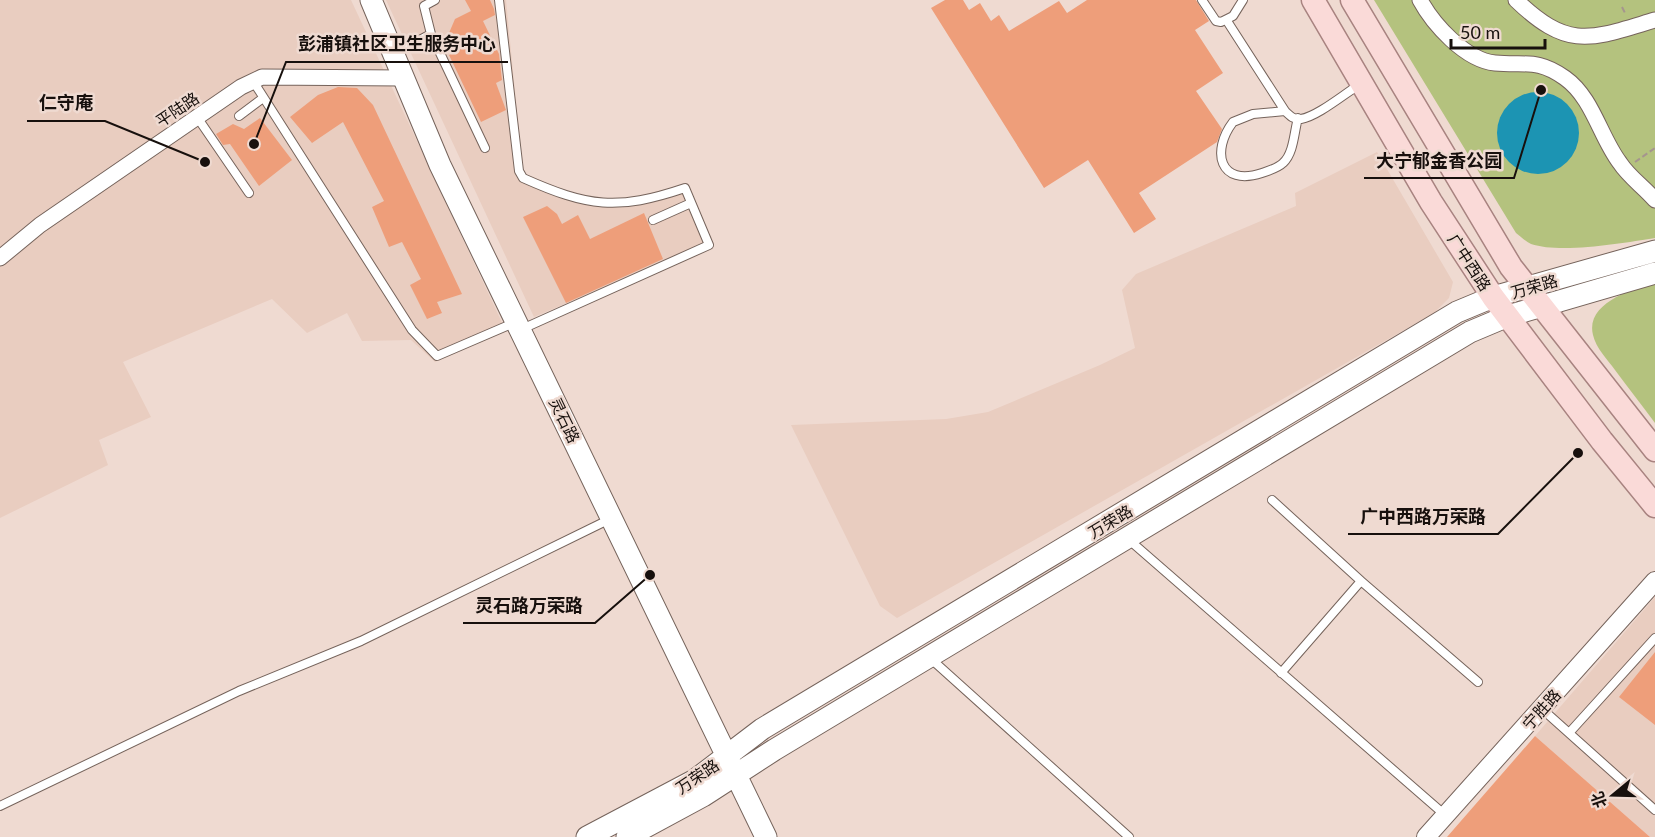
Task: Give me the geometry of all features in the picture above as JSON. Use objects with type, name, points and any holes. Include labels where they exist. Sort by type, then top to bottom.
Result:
[{"type":"main road","name":"灵石路","points":[[361,0],[441,165],[604,522],[727,769],[766,837]]},
{"type":"main road","name":"灵石路","points":[[371,0],[393,53],[398,77]]},
{"type":"main road","name":"广中西路","points":[[1313,0],[1431,202],[1493,297],[1655,506]]},
{"type":"main road","name":"广中西路","points":[[1352,0],[1526,289],[1655,450]]},
{"type":"main road","name":"万荣路","points":[[627,837],[727,769],[762,729],[1457,312],[1493,297],[1655,251]]},
{"type":"main road","name":"万荣路","points":[[587,837],[727,769],[929,657],[1470,332],[1508,316],[1655,273]]},
{"type":"main road","name":"灵石路","points":[[515,328],[727,769],[752,837]]},
{"type":"street","points":[[1420,0],[1429,17],[1477,58],[1494,63],[1521,62],[1547,67],[1568,80],[1590,109],[1625,169],[1655,200]]},
{"type":"street","points":[[1516,0],[1547,27],[1569,36],[1595,37],[1655,20]]},
{"type":"street","name":"平陆路","points":[[0,258],[40,225],[253,81],[262,77],[398,77]]},
{"type":"street","name":"宁胜路","points":[[1426,837],[1655,581]]},
{"type":"lane","points":[[435,0],[424,6],[431,34],[485,148]]},
{"type":"lane","points":[[253,81],[412,330],[437,356],[515,328],[710,246],[685,188],[653,199],[624,204],[570,197],[523,178],[519,171],[499,0]]},
{"type":"lane","points":[[1202,0],[1216,21],[1227,21]]},
{"type":"lane","points":[[1227,21],[1243,0]]},
{"type":"lane","points":[[1227,21],[1285,111],[1298,118],[1312,114],[1362,84]]},
{"type":"lane","points":[[492,30],[502,25]]},
{"type":"lane","points":[[393,53],[431,34]]},
{"type":"lane","points":[[239,116],[263,98]]},
{"type":"lane","points":[[1285,111],[1253,114],[1233,122],[1222,143],[1221,155],[1225,168],[1234,176],[1251,177],[1283,163],[1291,150],[1298,118]]},
{"type":"lane","points":[[197,117],[249,193]]},
{"type":"lane","points":[[653,220],[691,203]]},
{"type":"lane","points":[[1272,500],[1478,682]]},
{"type":"lane","points":[[0,806],[239,691],[361,642],[604,522]]},
{"type":"lane","points":[[1127,538],[1445,816]]},
{"type":"lane","points":[[1281,673],[1361,581]]},
{"type":"lane","points":[[1569,733],[1655,638]]},
{"type":"lane","points":[[929,657],[1129,837]]},
{"type":"lane","points":[[1541,708],[1655,810]]},
{"type":"path","points":[[1625,169],[1655,148]]},
{"type":"shaded area","points":[[0,0],[351,0],[506,331],[435,362],[411,340],[362,341],[347,313],[307,333],[272,299],[123,362],[151,417],[99,440],[108,465],[0,518]]},
{"type":"shaded area","points":[[386,0],[506,0],[523,173],[577,195],[622,200],[687,184],[711,242],[534,317]]},
{"type":"shaded area","points":[[1377,152],[1453,282],[1449,298],[1434,313],[897,618],[880,606],[791,425],[946,419],[988,412],[1100,365],[1135,348],[1122,290],[1136,274],[1296,206],[1295,193]]},
{"type":"shaded area","points":[[1655,597],[1655,837],[1650,837],[1535,736]]},
{"type":"green space","points":[[1374,0],[1655,0],[1655,238],[1592,247],[1559,248],[1531,244],[1516,233]]},
{"type":"green space","points":[[1655,282],[1655,423],[1599,349],[1594,340],[1592,324],[1596,314],[1613,299]]},
{"type":"water","points":[[1530,92],[1546,92],[1561,99],[1572,110],[1579,125],[1576,149],[1567,162],[1546,174],[1530,174],[1515,167],[1504,156],[1497,141],[1497,125],[1504,110],[1515,99]]},
{"type":"building","points":[[465,0],[490,0],[495,15],[483,21],[499,54],[502,80],[496,83],[506,110],[481,122],[449,55],[457,52],[449,33],[455,19],[471,11]]},
{"type":"building","points":[[945,0],[963,0],[969,10],[980,3],[991,21],[999,15],[1009,31],[1059,1],[1067,13],[1087,0],[1196,0],[1209,21],[1195,30],[1223,73],[1196,91],[1222,129],[1217,142],[1139,193],[1156,219],[1134,233],[1088,160],[1044,188],[931,8]]},
{"type":"building","points":[[338,87],[357,88],[373,105],[462,294],[437,302],[442,313],[427,319],[410,285],[421,279],[402,242],[389,247],[372,207],[384,201],[343,122],[312,143],[290,117],[318,95]]},
{"type":"building","points":[[260,118],[292,160],[259,186],[230,144],[223,145],[216,134],[233,124],[244,129]]},
{"type":"building","points":[[547,206],[557,214],[562,224],[578,215],[590,239],[644,213],[663,259],[566,303],[523,217]]},
{"type":"building","points":[[1655,652],[1655,725],[1619,697]]},
{"type":"building","points":[[1535,736],[1650,837],[1447,837]]},
{"type":"place","name":"大宁郁金香公园","points":[[1541,90]]},
{"type":"place","name":"彭浦镇社区卫生服务中心","points":[[254,144]]},
{"type":"place","name":"仁守庵","points":[[205,162]]},
{"type":"place","name":"广中西路万荣路","points":[[1578,453]]},
{"type":"place","name":"灵石路万荣路","points":[[650,575]]}]
